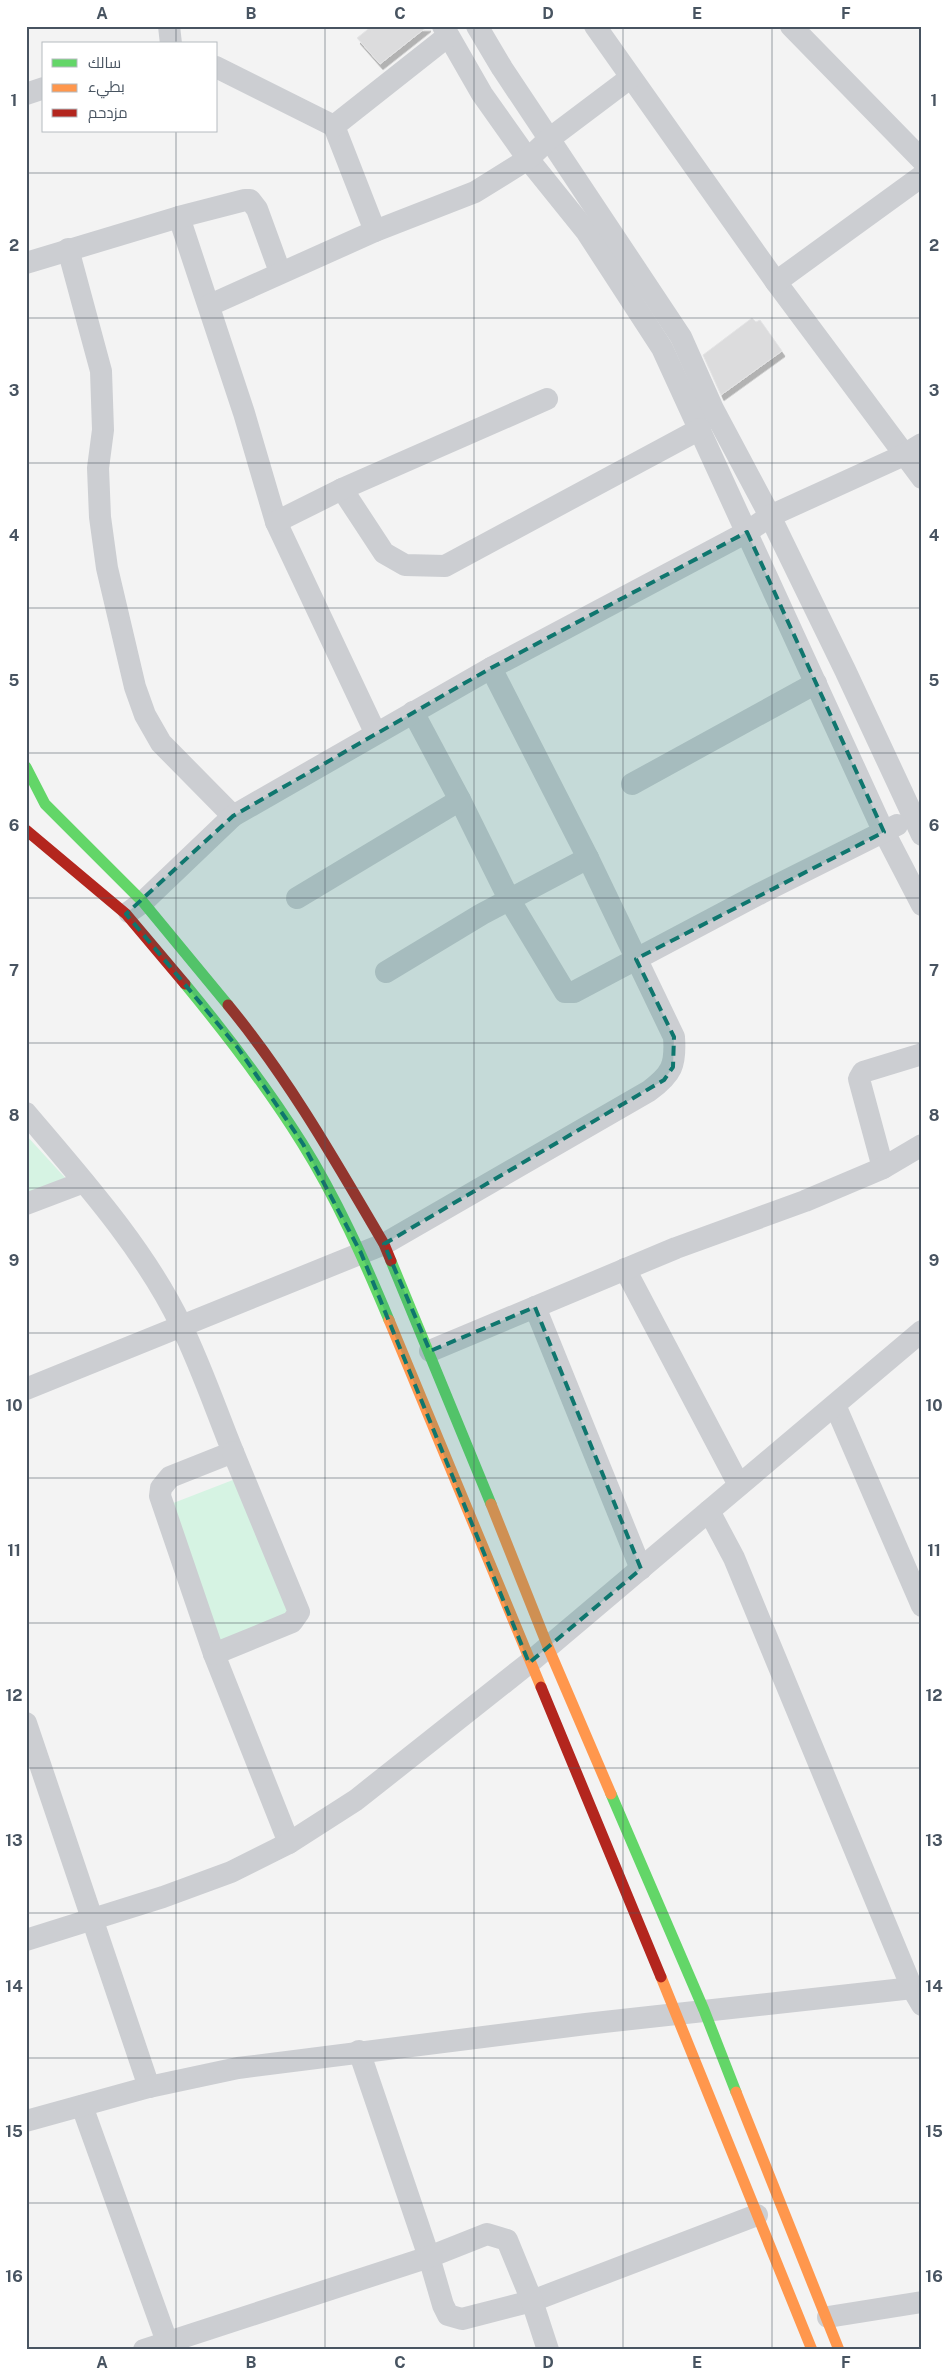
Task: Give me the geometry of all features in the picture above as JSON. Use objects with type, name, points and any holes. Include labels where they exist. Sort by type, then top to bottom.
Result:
[{"type":"street","points":[[169,26],[171,42]]},
{"type":"street","points":[[413,712],[460,800],[509,899],[565,992],[574,992],[884,832],[919,823],[770,516],[714,409],[681,338],[549,139],[477,26]]},
{"type":"street","points":[[595,26],[776,282],[913,449],[922,478]]},
{"type":"street","points":[[791,26],[922,160]]},
{"type":"street","points":[[334,126],[445,31],[482,94],[528,159],[586,231],[662,348],[884,832],[922,905]]},
{"type":"street","points":[[218,68],[334,126],[375,231]]},
{"type":"street","points":[[210,305],[375,231],[475,192],[528,159],[549,139],[630,78]]},
{"type":"street","points":[[26,94],[42,89]]},
{"type":"street","points":[[776,282],[922,176]]},
{"type":"street","points":[[26,263],[179,217],[234,202],[250,200],[257,209],[280,272]]},
{"type":"street","points":[[179,217],[210,305],[276,522],[375,732]]},
{"type":"street","points":[[68,249],[101,371],[103,430],[98,468],[100,517],[107,568],[135,687],[145,715],[161,742],[232,816]]},
{"type":"street","points":[[276,522],[342,489],[547,399]]},
{"type":"street","points":[[342,489],[384,553],[405,565],[445,566],[700,429]]},
{"type":"street","points":[[135,908],[232,816],[375,732],[490,668],[747,532],[770,516],[913,449]]},
{"type":"street","points":[[26,1389],[384,1244],[625,1105],[664,1080],[672,1067],[675,1053],[674,1037],[588,858],[490,668]]},
{"type":"street","points":[[632,784],[816,684]]},
{"type":"street","points":[[26,767],[45,804],[73,834],[135,908],[253,1035],[319,1133],[384,1244],[430,1352],[548,1647],[704,2010],[828,2317],[839,2350]]},
{"type":"street","points":[[297,898],[460,800]]},
{"type":"street","points":[[26,830],[135,908],[238,1048],[302,1144],[360,1253],[676,2014],[812,2350]]},
{"type":"street","points":[[386,972],[420,950],[509,899],[588,858]]},
{"type":"street","points":[[883,1168],[860,1080],[863,1072],[870,1068],[922,1054]]},
{"type":"street","points":[[26,1114],[84,1182],[158,1284],[181,1325],[299,1612],[292,1622],[214,1654]]},
{"type":"street","points":[[430,1352],[676,1248],[805,1201],[883,1168],[922,1145]]},
{"type":"street","points":[[26,1204],[84,1182]]},
{"type":"street","points":[[625,1269],[739,1485]]},
{"type":"street","points":[[535,1307],[641,1569]]},
{"type":"street","points":[[26,1940],[94,1920],[231,1872],[289,1843],[356,1800],[529,1663],[922,1331]]},
{"type":"street","points":[[836,1405],[922,1606]]},
{"type":"street","points":[[233,1452],[170,1477],[160,1488],[160,1496],[214,1654],[289,1843]]},
{"type":"street","points":[[26,2122],[150,2087],[238,2068],[359,2051],[704,2010],[919,1994],[734,1558],[709,1511]]},
{"type":"street","points":[[26,1723],[150,2087]]},
{"type":"street","points":[[359,2051],[429,2257],[443,2305],[448,2315],[462,2319],[532,2301],[757,2215]]},
{"type":"street","points":[[82,2106],[168,2345]]},
{"type":"street","points":[[144,2350],[168,2345],[429,2257],[486,2234],[507,2240],[532,2301],[548,2350]]},
{"type":"street","points":[[828,2317],[922,2302]]},
{"type":"highlighted area","points":[[747,532],[884,832],[636,959],[674,1037],[673,1067],[664,1080],[384,1244],[430,1351],[535,1307],[641,1569],[529,1663],[361,1253],[303,1144],[238,1048],[126,914],[233,816],[491,668]]},
{"type":"green space","points":[[26,1135],[68,1181],[26,1204]]},
{"type":"green space","points":[[238,1478],[298,1626],[219,1662],[163,1507]]},
{"type":"building","points":[[372,26],[428,26],[380,64],[357,38]]},
{"type":"building","points":[[752,318],[756,322],[760,320],[782,351],[721,395],[703,355]]},
{"type":"traffic: fast","points":[[26,767],[45,804],[143,902],[228,1005]]},
{"type":"traffic: fast","points":[[185,984],[216,1022],[275,1102],[315,1164],[349,1230],[389,1320]]},
{"type":"traffic: fast","points":[[391,1261],[491,1504]]},
{"type":"traffic: fast","points":[[611,1794],[704,2010],[736,2092]]},
{"type":"traffic: slow","points":[[389,1320],[541,1687]]},
{"type":"traffic: slow","points":[[491,1504],[548,1647],[611,1794]]},
{"type":"traffic: slow","points":[[661,1977],[812,2350]]},
{"type":"traffic: slow","points":[[736,2092],[839,2350]]},
{"type":"traffic: jam","points":[[26,830],[126,914],[185,984]]},
{"type":"traffic: jam","points":[[228,1005],[292,1092],[348,1182],[384,1244],[391,1261]]},
{"type":"traffic: jam","points":[[541,1687],[661,1977]]}]
